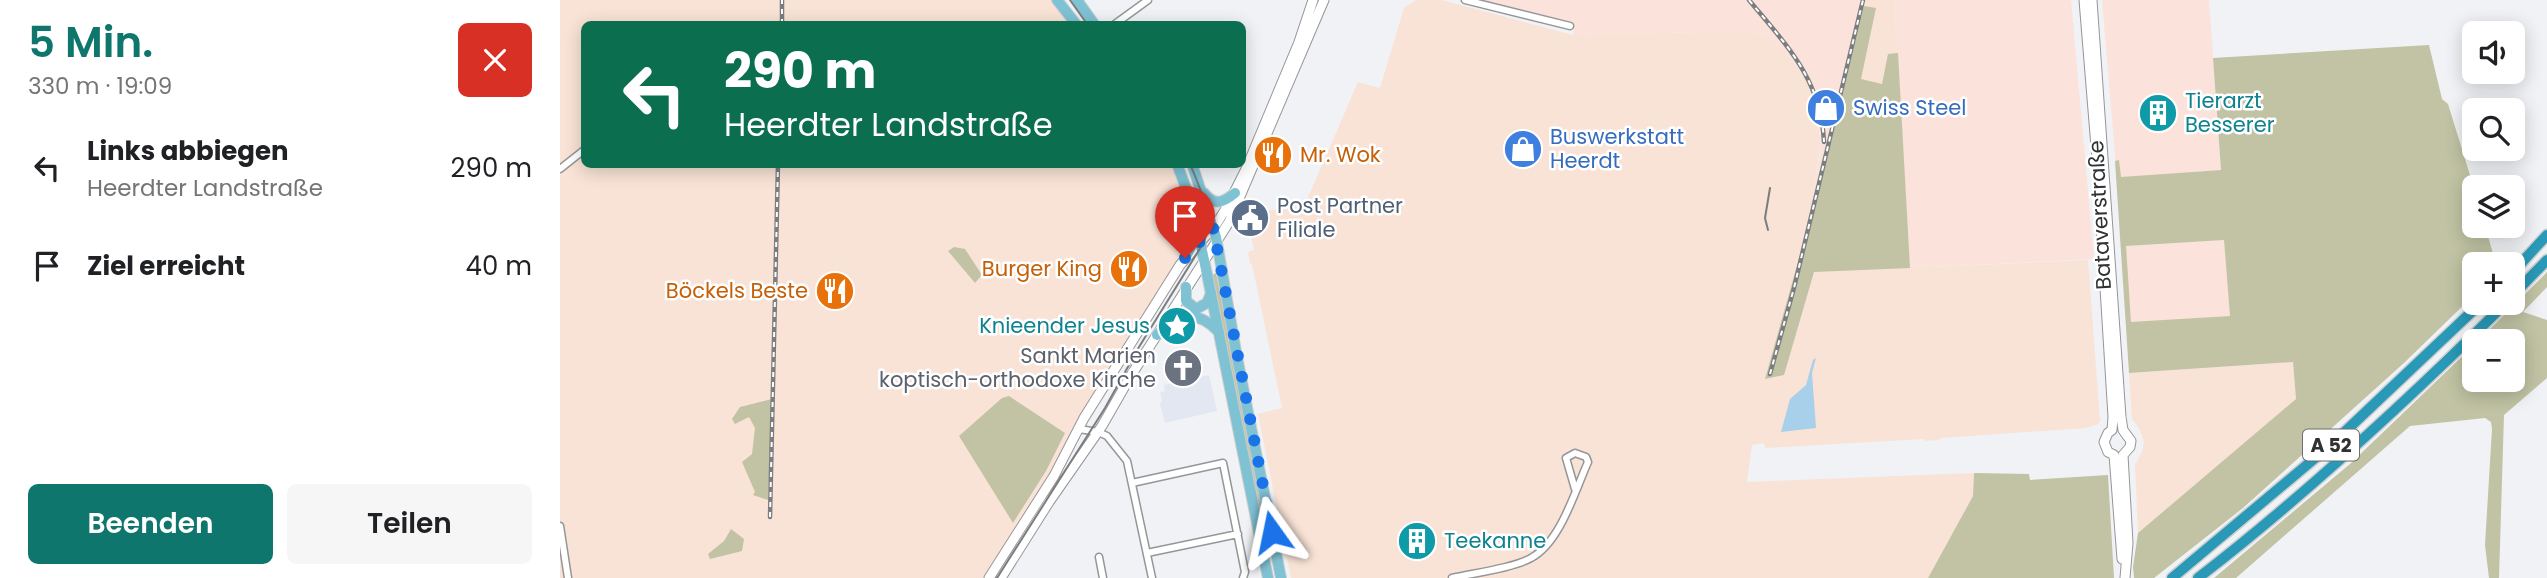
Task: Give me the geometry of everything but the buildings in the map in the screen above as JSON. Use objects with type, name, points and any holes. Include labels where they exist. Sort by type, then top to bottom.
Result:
[{"type":"highway","points":[[2525,259],[2547,235]]},
{"type":"highway","points":[[2525,283],[2547,260]]},
{"type":"highway","name":"A 52","points":[[2172,578],[2333,443],[2468,315]]},
{"type":"highway","name":"A 52","points":[[2198,578],[2344,456],[2429,379],[2493,315]]},
{"type":"main road","points":[[1057,0],[1074,21]]},
{"type":"main road","points":[[1077,0],[1092,21]]},
{"type":"main road","points":[[1246,167],[1299,42],[1313,0]]},
{"type":"main road","points":[[1001,578],[1098,432],[1237,206],[1324,0]]},
{"type":"main road","name":"Bataverstraße","points":[[2084,0],[2089,37],[2117,430],[2131,441],[2128,451],[2119,455],[2108,452],[2104,442],[2108,433],[2117,430]]},
{"type":"main road","name":"Bataverstraße","points":[[2092,0],[2117,430]]},
{"type":"main road","points":[[1179,168],[1188,189],[1197,225],[1268,578]]},
{"type":"main road","points":[[1194,168],[1217,241],[1281,578]]},
{"type":"main road","points":[[1185,258],[1213,227],[1235,193],[1246,168]]},
{"type":"main road","points":[[1203,191],[1208,199],[1219,202],[1224,202],[1235,193]]},
{"type":"main road","points":[[989,578],[1054,476],[1123,354],[1185,258],[1197,225]]},
{"type":"main road","points":[[1186,287],[1186,301],[1196,309],[1207,303],[1211,293]]},
{"type":"main road","points":[[1157,335],[1173,319],[1189,316],[1203,319],[1219,332]]},
{"type":"main road","name":"Bataverstraße","points":[[2119,455],[2128,543],[2125,574]]},
{"type":"street","points":[[1119,21],[1148,0]]},
{"type":"street","points":[[1465,0],[1570,26]]},
{"type":"street","points":[[560,169],[581,152]]},
{"type":"street","points":[[1079,429],[1098,432],[1110,439],[1125,457],[1152,578]]},
{"type":"street","points":[[1452,578],[1481,575],[1529,560],[1538,554],[1556,533],[1588,462],[1586,457],[1575,453],[1566,458],[1575,489]]},
{"type":"street","points":[[1132,483],[1223,463],[1245,572],[1243,578]]},
{"type":"street","points":[[560,526],[568,578]]},
{"type":"street","points":[[1147,553],[1238,534]]},
{"type":"street","points":[[1099,557],[1103,578]]},
{"type":"shaded area","points":[[560,0],[1053,0],[1070,21],[581,21],[581,168],[1173,168],[1191,236],[1184,253],[1076,424],[1057,463],[983,578],[560,578]]},
{"type":"shaded area","points":[[1416,0],[1442,0],[1573,35],[1749,31],[1766,36],[1789,56],[1800,70],[1815,104],[1821,143],[1811,202],[1861,0],[1894,0],[1910,268],[2088,260],[2100,421],[2086,428],[1925,441],[1765,448],[1764,443],[1752,445],[1747,482],[1974,473],[1973,496],[1928,578],[1291,578],[1258,414],[1282,408],[1250,264],[1248,252],[1254,250],[1249,226],[1245,226],[1246,214],[1242,212],[1245,204],[1263,211],[1293,208],[1306,202],[1358,82],[1380,88],[1404,8]]},
{"type":"shaded area","name":"Swiss Steel","points":[[1482,0],[1861,0],[1806,223],[1821,143],[1817,112],[1810,88],[1800,70],[1789,56],[1766,36],[1749,31],[1573,35],[1575,25]]},
{"type":"shaded area","points":[[1894,0],[2071,0],[2094,259],[1910,268]]},
{"type":"shaded area","points":[[2102,0],[2209,0],[2221,170],[2117,178]]},
{"type":"shaded area","points":[[2224,240],[2230,316],[2131,323],[2125,246]]},
{"type":"shaded area","points":[[2293,362],[2296,400],[2138,533],[2135,465],[2144,442],[2132,419],[2129,373]]},
{"type":"shaded area","points":[[1209,375],[1217,411],[1165,423],[1160,404],[1160,392],[1165,391],[1164,385]]},
{"type":"green space","points":[[1864,6],[1876,8],[1861,79],[1882,84],[1888,54],[1898,53],[1910,268],[1814,272],[1784,375],[1765,379],[1824,170]]},
{"type":"green space","points":[[2429,45],[2442,99],[2448,104],[2462,149],[2462,161],[2466,161],[2470,175],[2462,175],[2462,238],[2488,238],[2493,252],[2462,252],[2462,307],[2405,362],[2243,508],[2154,578],[2134,578],[2138,533],[2296,399],[2293,362],[2129,373],[2115,161],[2119,160],[2121,177],[2221,170],[2213,58]],"holes":[[[2224,240],[2230,316],[2131,322],[2126,246]]]},
{"type":"green space","points":[[954,247],[965,249],[982,275],[975,283],[948,251]]},
{"type":"green space","points":[[2547,272],[2547,287],[2525,310],[2525,294]]},
{"type":"green space","points":[[1216,273],[1272,550],[1261,522],[1212,275]]},
{"type":"green space","points":[[2525,313],[2547,320],[2547,378],[2504,415],[2499,578],[2489,578],[2485,545],[2492,429],[2491,422],[2485,418],[2410,426],[2236,578],[2214,578],[2350,464],[2462,357],[2462,392],[2525,392],[2525,329],[2490,329],[2504,315],[2525,315]]},
{"type":"green space","points":[[1009,396],[1065,433],[1046,471],[1013,523],[959,436],[1002,398]]},
{"type":"green space","points":[[772,399],[768,500],[753,495],[755,492],[742,462],[752,454],[755,428],[749,417],[735,424],[732,419],[740,407]]},
{"type":"green space","points":[[1974,473],[2029,474],[2030,480],[2108,475],[2114,578],[1928,578],[1973,496]]},
{"type":"green space","points":[[731,529],[744,539],[742,551],[710,559],[708,554],[724,541]]},
{"type":"water","points":[[1816,358],[1812,373],[1816,428],[1781,432],[1790,399],[1806,385],[1813,360]]},
{"type":"tram line","points":[[1070,0],[1085,21]]},
{"type":"tram line","points":[[997,578],[1105,408],[1204,242],[1206,212],[1192,168]]},
{"type":"tram line","points":[[1768,230],[1765,218],[1770,188]]},
{"type":"railway","points":[[782,0],[782,21]]},
{"type":"railway","points":[[1749,0],[1789,49],[1809,82],[1816,100],[1824,142]]},
{"type":"railway","points":[[1770,374],[1794,288],[1863,0]]},
{"type":"railway","points":[[770,517],[778,168]]},
{"type":"place","name":"Swiss Steel","points":[[1826,108]]},
{"type":"place","name":"Tierarzt Besserer","points":[[2158,113]]},
{"type":"place","name":"Buswerkstatt Heerdt","points":[[1523,149]]},
{"type":"place","name":"Mr. Wok","points":[[1273,155]]},
{"type":"place","name":"Post Partner Filiale","points":[[1250,218]]},
{"type":"place","name":"Burger King","points":[[1129,269]]},
{"type":"place","name":"Böckels Beste","points":[[835,291]]},
{"type":"place","name":"Knieender Jesus","points":[[1177,326]]},
{"type":"place","name":"Sankt Marien koptisch-orthodoxe Kirche","points":[[1183,368]]},
{"type":"place","name":"Teekanne","points":[[1417,541]]},
{"type":"route","points":[[1185,258],[1213,227],[1272,532]]}]
